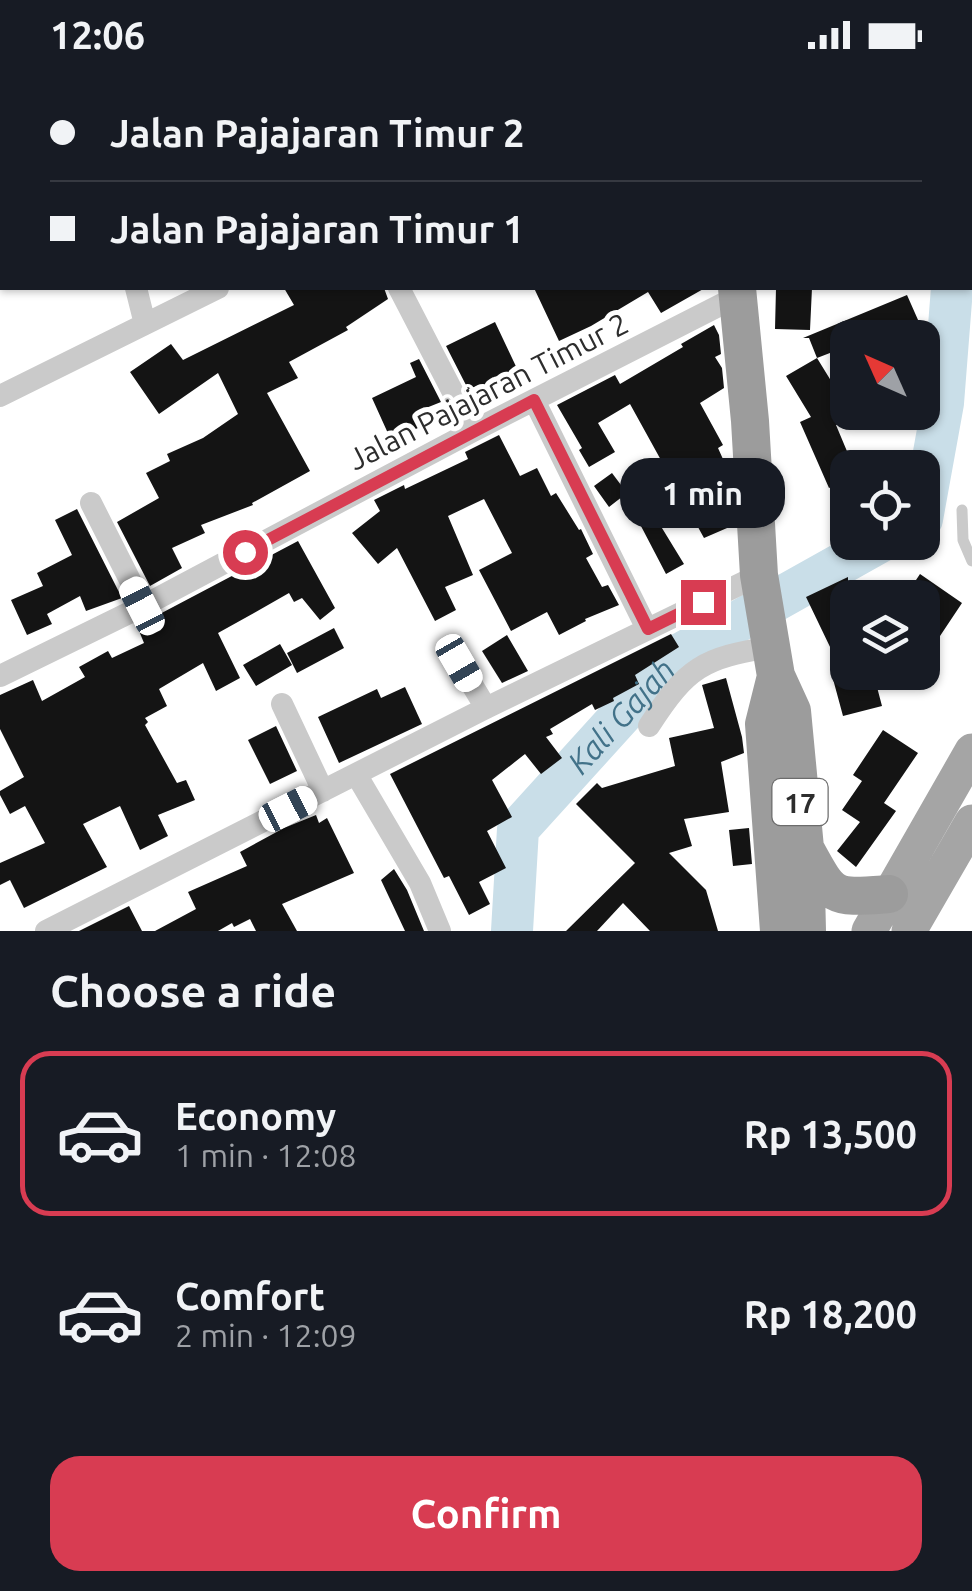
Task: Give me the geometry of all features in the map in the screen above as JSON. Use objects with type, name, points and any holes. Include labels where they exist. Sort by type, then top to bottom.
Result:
[{"type":"highway","name":"17","points":[[737,292],[760,582],[772,653],[792,711],[807,931]]},
{"type":"highway","name":"17","points":[[772,653],[764,724],[779,931]]},
{"type":"highway","name":"17","points":[[804,848],[824,884],[836,894],[890,894]]},
{"type":"main road","points":[[869,931],[972,752]]},
{"type":"main road","points":[[909,931],[972,822]]},
{"type":"street","points":[[136,290],[145,324]]},
{"type":"street","points":[[0,396],[214,290]]},
{"type":"street","points":[[399,290],[473,431]]},
{"type":"street","name":"Jalan Pajajaran Timur 2","points":[[0,676],[142,606],[737,292]]},
{"type":"street","points":[[534,400],[648,629]]},
{"type":"street","points":[[91,504],[142,606]]},
{"type":"street","points":[[46,931],[486,708],[648,629],[760,582]]},
{"type":"street","points":[[649,726],[697,667],[732,653],[772,653]]},
{"type":"street","points":[[459,663],[486,708]]},
{"type":"street","points":[[282,704],[323,791]]},
{"type":"street","points":[[356,774],[420,883],[440,931]]},
{"type":"lane","points":[[962,510],[963,540],[972,561]]},
{"type":"building","points":[[285,290],[385,290],[388,299],[346,327],[348,330],[289,362],[298,378],[267,393],[310,471],[253,505],[201,525],[205,533],[172,548],[182,568],[150,586],[117,522],[159,498],[146,473],[170,461],[167,454],[203,438],[238,414],[218,373],[159,414],[130,372],[171,344],[183,360],[294,305]]},
{"type":"building","points":[[535,290],[701,290],[661,313],[648,292],[559,341]]},
{"type":"building","points":[[776,290],[812,290],[810,330],[775,329]]},
{"type":"building","points":[[907,295],[918,320],[847,320]]},
{"type":"building","points":[[495,322],[521,377],[482,396],[477,386],[468,389],[446,346]]},
{"type":"building","points":[[714,325],[721,354],[715,357],[722,368],[724,388],[700,403],[723,445],[718,448],[731,477],[734,525],[704,538],[630,404],[598,423],[615,452],[589,467],[557,405],[615,375],[620,384]]},
{"type":"building","points":[[830,327],[830,353],[817,358],[809,338],[803,338]]},
{"type":"building","points":[[817,358],[830,379],[830,430],[838,430],[846,450],[830,450],[829,488],[800,422],[811,417],[786,376]]},
{"type":"building","points":[[419,359],[441,402],[421,410],[427,424],[391,440],[372,398],[416,377],[410,363]]},
{"type":"building","points":[[499,435],[520,476],[537,468],[551,496],[556,493],[581,529],[593,554],[586,558],[602,587],[608,585],[619,605],[559,635],[547,612],[511,631],[479,570],[512,553],[484,499],[448,516],[473,575],[445,587],[456,610],[435,621],[397,548],[378,564],[352,533],[380,511],[374,500],[468,459],[465,452]]},
{"type":"building","points":[[612,473],[627,493],[609,507],[594,486]]},
{"type":"building","points":[[643,497],[684,564],[666,574],[630,505]]},
{"type":"building","points":[[77,509],[122,598],[86,611],[80,596],[47,614],[52,624],[27,635],[11,600],[43,586],[37,573],[72,555],[55,520]]},
{"type":"building","points":[[298,541],[335,608],[320,620],[302,598],[294,602],[289,593],[218,633],[240,678],[216,691],[203,663],[159,689],[167,706],[145,718],[145,725],[177,783],[186,780],[195,800],[158,815],[168,836],[140,850],[120,806],[83,824],[107,867],[24,908],[10,880],[0,885],[0,863],[45,843],[25,806],[10,814],[0,795],[0,791],[24,777],[0,729],[0,695],[33,680],[42,701],[85,677],[79,667],[108,651],[112,658],[144,643],[137,626]]},
{"type":"building","points":[[830,586],[830,647],[806,597]]},
{"type":"building","points":[[940,588],[962,603],[940,636]]},
{"type":"building","points":[[334,628],[344,648],[297,673],[287,653]]},
{"type":"building","points":[[671,634],[679,647],[635,675],[639,684],[613,698],[614,701],[595,710],[592,704],[550,729],[553,734],[546,737],[562,758],[541,774],[525,754],[492,780],[512,817],[487,831],[506,868],[479,882],[490,904],[469,915],[449,876],[444,878],[390,774]]},
{"type":"building","points":[[507,635],[528,671],[502,683],[482,651]]},
{"type":"building","points":[[280,644],[292,665],[256,686],[243,665]]},
{"type":"building","points":[[726,678],[744,753],[721,762],[729,812],[684,819],[692,846],[669,853],[706,890],[718,931],[650,931],[623,903],[597,931],[566,931],[635,863],[576,804],[597,783],[602,788],[675,766],[669,738],[714,728],[702,685]]},
{"type":"building","points":[[405,687],[422,724],[339,763],[318,717],[377,689],[381,698]]},
{"type":"building","points":[[836,690],[878,690],[882,706],[843,716]]},
{"type":"building","points":[[276,726],[297,771],[270,784],[248,740]]},
{"type":"building","points":[[883,730],[918,753],[884,803],[896,811],[856,867],[837,851],[860,822],[842,810],[862,781],[853,775]]},
{"type":"building","points":[[316,815],[319,823],[327,818],[354,873],[282,904],[297,931],[256,931],[250,919],[218,931],[155,931],[196,909],[188,892],[247,866],[240,852]]},
{"type":"building","points":[[749,828],[752,864],[733,866],[729,830]]},
{"type":"building","points":[[394,869],[424,931],[405,931],[381,880]]},
{"type":"building","points":[[129,906],[142,931],[79,931]]},
{"type":"waterway","name":"Kali Gajah","points":[[934,450],[943,403],[952,290]]},
{"type":"waterway","name":"Kali Gajah","points":[[512,931],[518,829],[673,658],[848,560]]},
{"type":"route","points":[[245,552],[534,400],[648,629],[703,602]]}]
